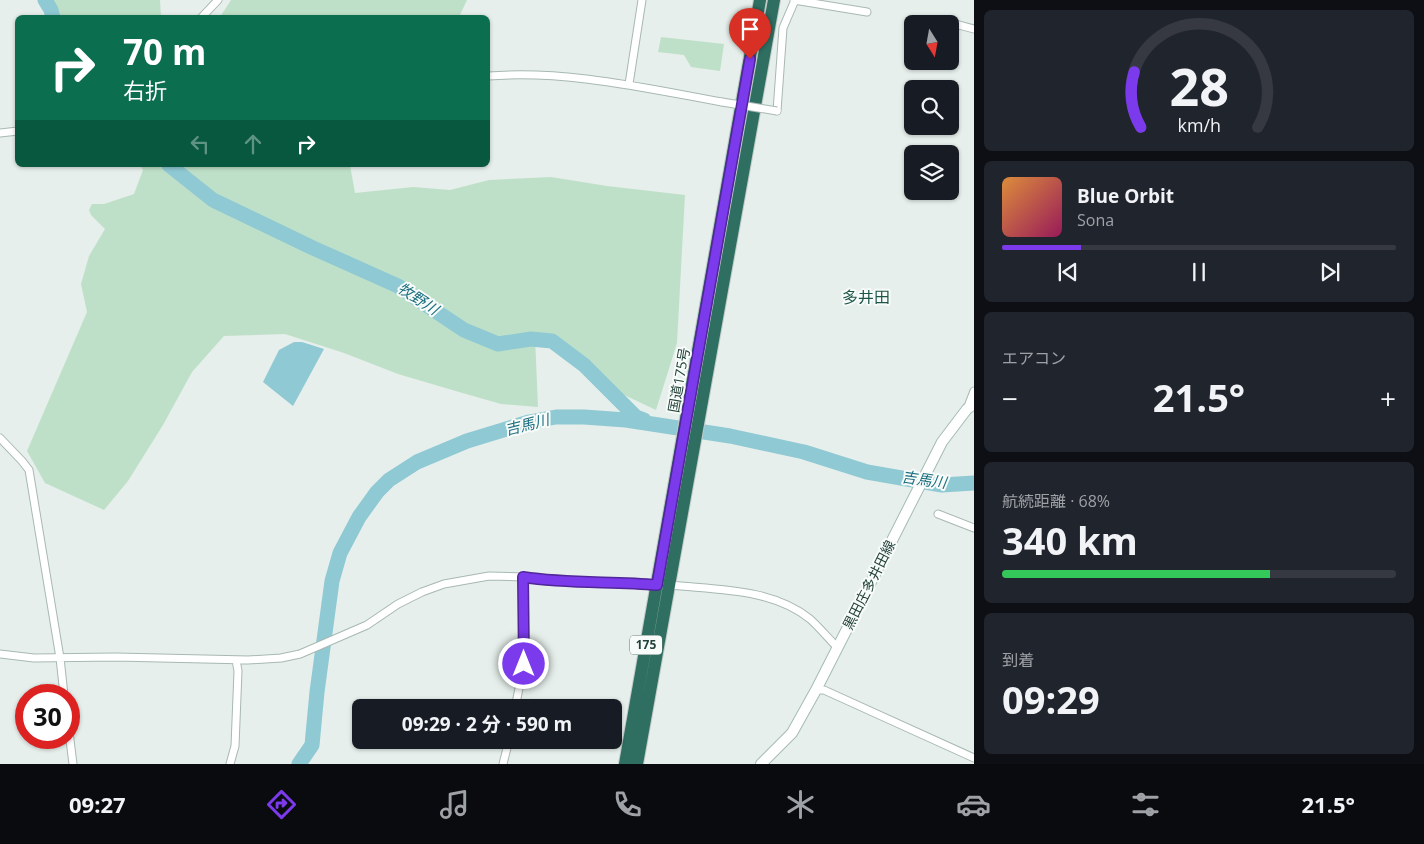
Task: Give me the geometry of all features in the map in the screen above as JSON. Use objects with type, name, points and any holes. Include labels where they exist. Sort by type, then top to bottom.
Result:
[{"type":"highway","name":"国道175号","points":[[637,764],[664,585],[701,373],[760,0]]},
{"type":"highway","name":"国道175号","points":[[701,373],[774,0]]},
{"type":"highway","name":"国道175号","points":[[624,764],[664,585]]},
{"type":"main road","name":"黒田庄多井田線","points":[[762,764],[792,733],[816,690],[942,442],[971,407]]},
{"type":"street","points":[[204,15],[218,0]]},
{"type":"street","points":[[629,84],[642,0]]},
{"type":"street","points":[[490,76],[516,74],[569,76],[629,84],[777,111],[783,28],[795,0],[867,12]]},
{"type":"street","points":[[959,25],[974,29]]},
{"type":"street","points":[[0,133],[15,132]]},
{"type":"street","points":[[971,407],[974,391]]},
{"type":"street","points":[[0,438],[28,470],[63,684]]},
{"type":"street","points":[[938,514],[974,528]]},
{"type":"street","points":[[0,654],[34,658],[116,657],[236,660],[281,658],[306,652],[367,625],[406,600],[444,584],[489,576],[523,577],[546,581],[664,585],[754,593],[787,605],[810,619],[837,647]]},
{"type":"street","points":[[517,699],[524,664],[523,577]]},
{"type":"street","points":[[230,764],[235,746],[238,671],[236,660]]},
{"type":"street","points":[[816,690],[824,690],[974,758]]},
{"type":"street","points":[[71,749],[73,764]]},
{"type":"street","points":[[503,764],[507,749]]},
{"type":"green space","points":[[39,0],[160,0],[161,15],[46,15]]},
{"type":"green space","points":[[231,0],[467,0],[460,15],[221,15]]},
{"type":"green space","points":[[661,37],[724,44],[720,71],[691,67],[684,55],[658,52]]},
{"type":"green space","points":[[141,167],[350,167],[355,193],[413,187],[450,190],[489,180],[551,177],[685,195],[677,343],[656,410],[603,385],[570,354],[535,337],[538,407],[501,404],[459,392],[398,374],[344,353],[285,334],[224,336],[192,372],[163,425],[128,481],[104,510],[45,483],[27,451],[87,312],[81,284],[89,256],[105,229],[91,215],[89,210],[92,204],[104,204],[134,194],[143,170]]},
{"type":"water","points":[[294,342],[302,342],[324,349],[293,406],[263,382],[279,350]]},
{"type":"waterway","name":"牧野川","points":[[45,0],[52,15]]},
{"type":"waterway","name":"牧野川","points":[[172,167],[213,200],[398,286],[464,330],[498,344],[531,339],[552,341],[584,365],[636,417],[644,420]]},
{"type":"waterway","name":"吉馬川","points":[[299,764],[312,745],[332,581],[340,553],[359,517],[377,492],[389,480],[417,462],[467,441],[529,422],[556,417],[626,420],[730,436],[804,452],[867,472],[942,485],[974,483]]},
{"type":"district","name":"多井田","points":[[866,297]]},
{"type":"route","points":[[524,664],[523,577],[546,581],[657,585],[750,59]]}]
